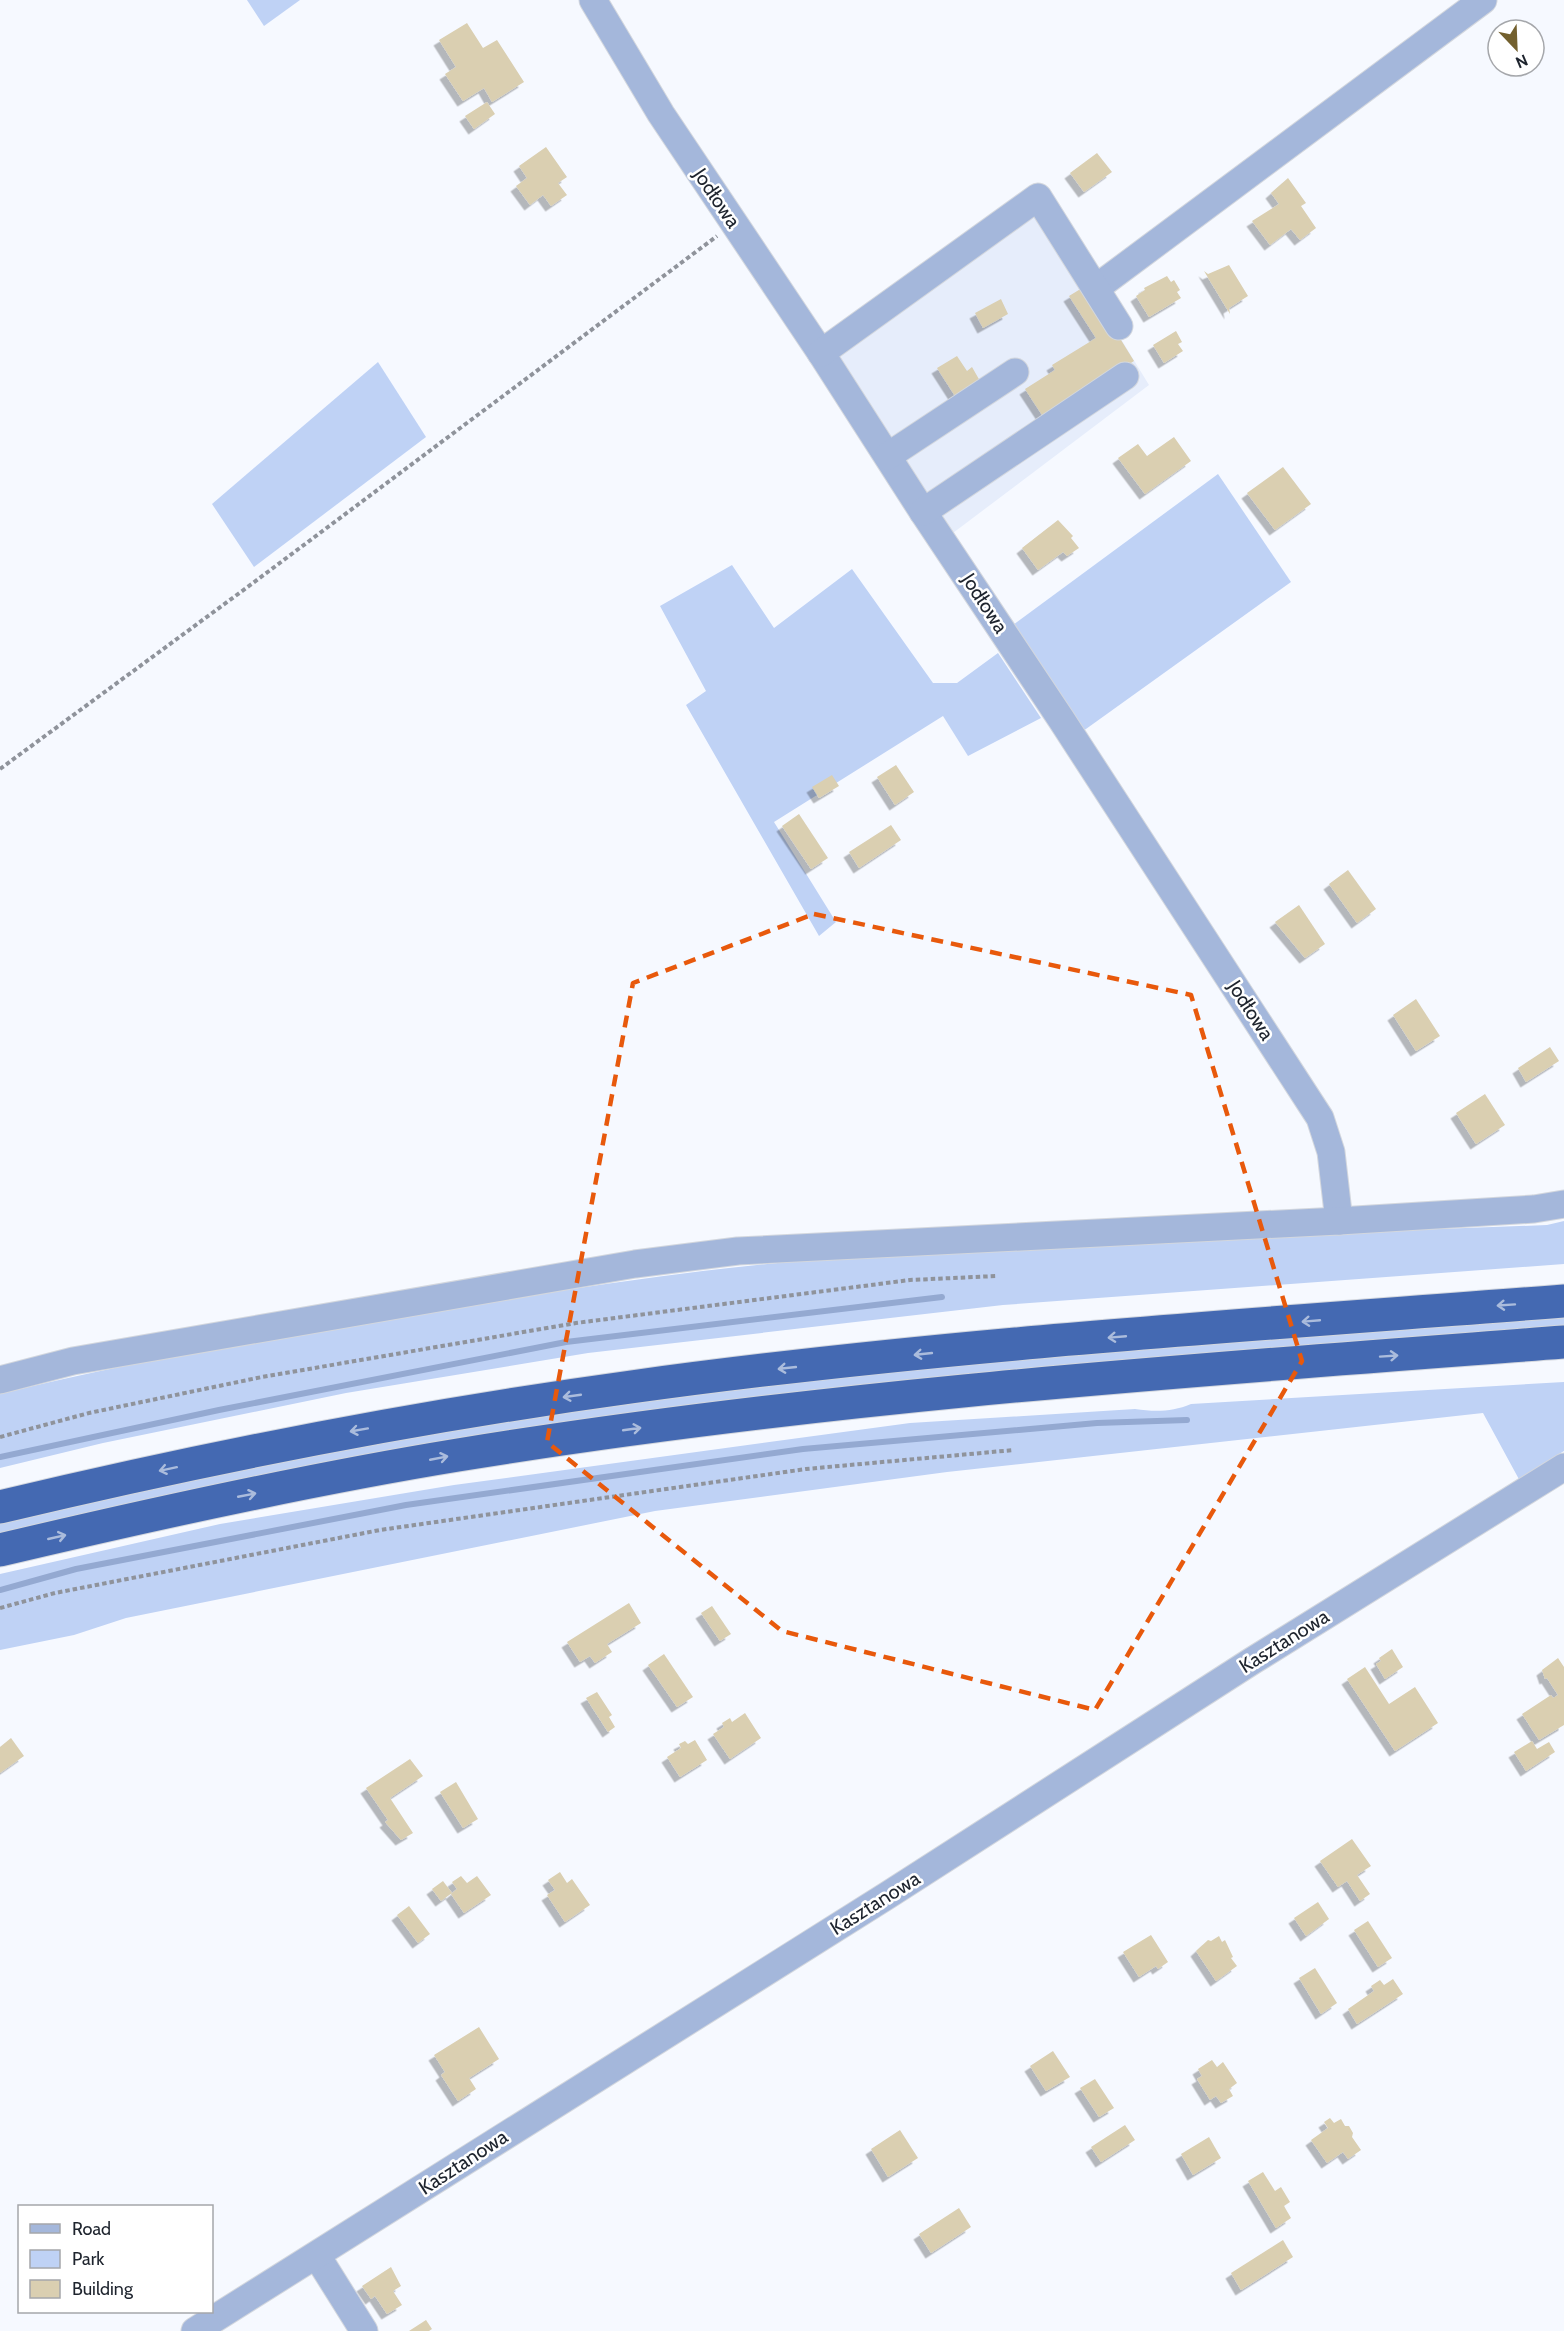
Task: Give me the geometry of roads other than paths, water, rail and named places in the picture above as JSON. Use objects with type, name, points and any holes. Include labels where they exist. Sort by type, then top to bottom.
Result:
[{"type":"highway","points":[[0,1507],[322,1437],[416,1419],[631,1387],[845,1361],[1011,1345],[1564,1301]]},
{"type":"highway","points":[[0,1550],[333,1478],[455,1455],[635,1428],[943,1393],[1564,1342]]},
{"type":"street","name":"Jodłowa","points":[[593,0],[661,114],[821,353],[1320,1118],[1331,1152],[1339,1221]]},
{"type":"street","points":[[1096,288],[1483,0]]},
{"type":"street","points":[[821,353],[1038,197],[1119,326]]},
{"type":"street","points":[[888,456],[1015,372]]},
{"type":"street","points":[[923,512],[1125,376]]},
{"type":"street","points":[[0,1380],[73,1361],[681,1257],[738,1251],[1339,1221],[1534,1209],[1564,1204]]},
{"type":"street","name":"Kasztanowa","points":[[195,2331],[888,1896],[1252,1661],[1561,1477]]},
{"type":"street","points":[[316,2256],[364,2331]]},
{"type":"waterway","points":[[0,1457],[219,1410],[566,1342],[942,1297]]},
{"type":"waterway","points":[[0,1590],[76,1569],[406,1505],[803,1449],[1097,1423],[1187,1420]]}]
